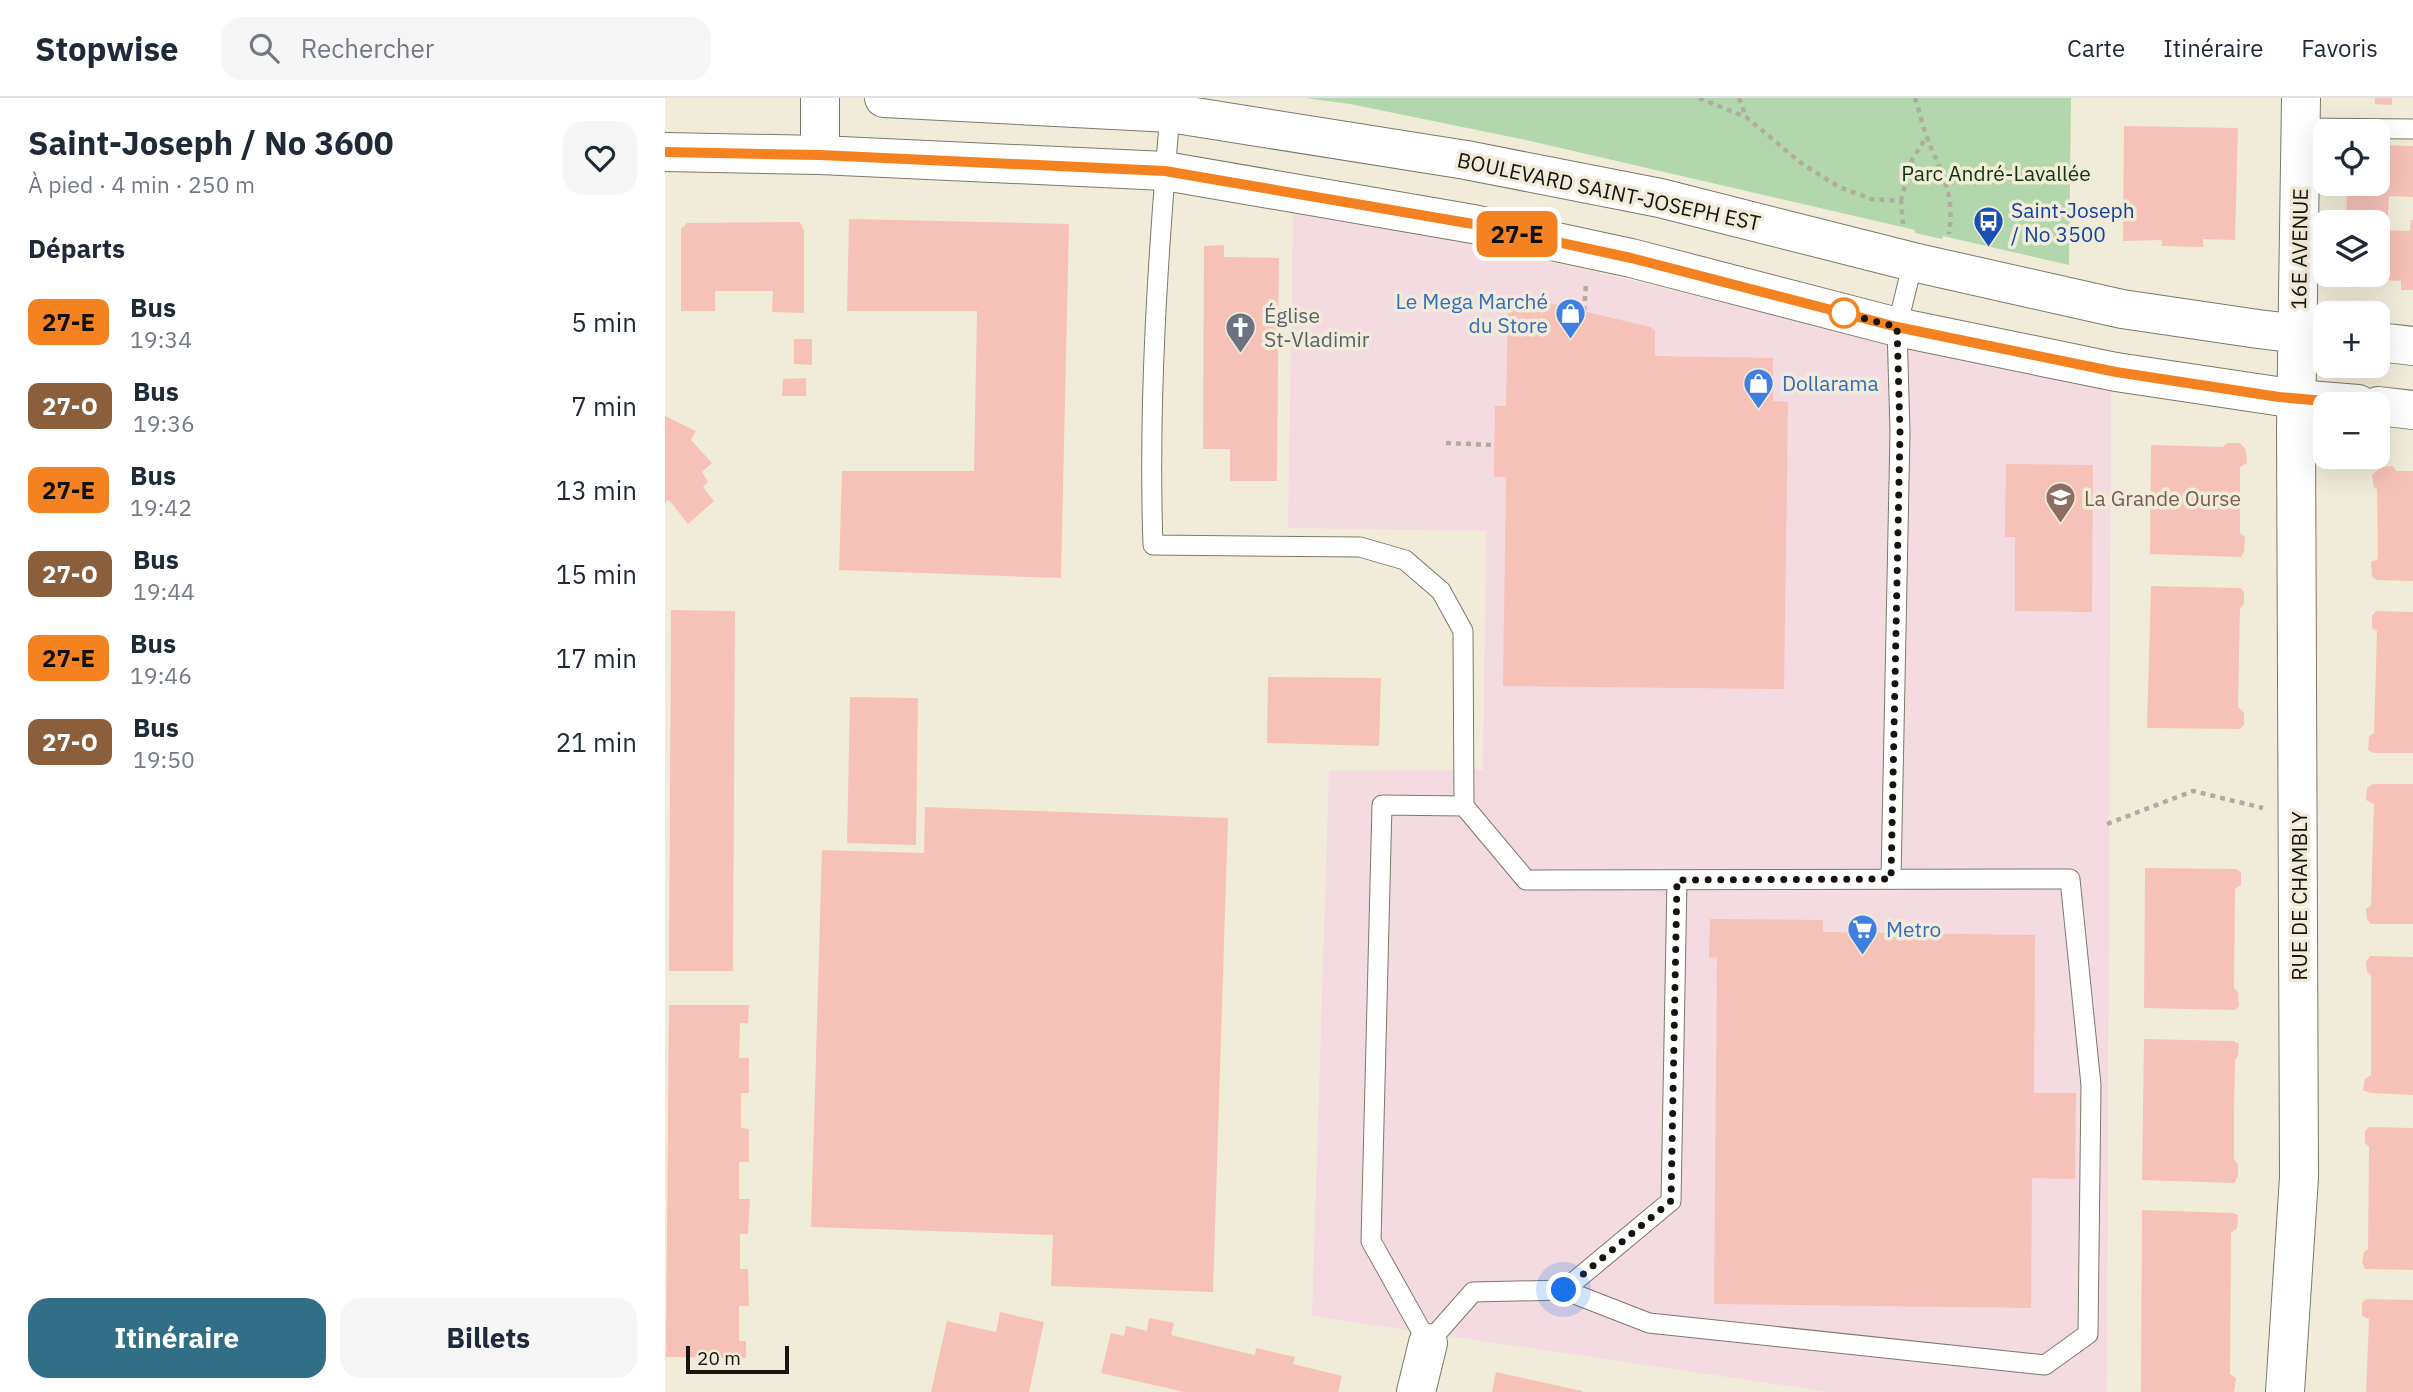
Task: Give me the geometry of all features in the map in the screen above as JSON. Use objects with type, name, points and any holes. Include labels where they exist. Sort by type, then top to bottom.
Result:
[{"type":"main road","points":[[820,98],[820,155]]},
{"type":"main road","name":"BOULEVARD SAINT-JOSEPH EST","points":[[884,98],[1170,113],[1466,160],[1908,249],[2122,309],[2311,335]]},
{"type":"main road","name":"16E AVENUE","points":[[2296,399],[2311,335],[2301,113]]},
{"type":"main road","points":[[665,152],[820,155],[1165,171],[1473,224],[1631,258],[1897,327],[2116,372],[2313,400]]},
{"type":"main road","points":[[2390,343],[2413,346]]},
{"type":"main road","name":"RUE DE CHAMBLY","points":[[2285,1392],[2299,1177],[2296,399]]},
{"type":"main road","points":[[2390,407],[2413,410]]},
{"type":"main road","points":[[1416,1392],[1428,1343]]},
{"type":"lane","points":[[1170,113],[1150,455],[1153,545],[1360,547],[1405,560],[1441,591],[1463,631],[1464,806],[1526,880],[2070,879],[2091,1085],[2088,1334],[2045,1365],[1649,1323],[1564,1290],[1473,1292],[1428,1343],[1371,1241],[1382,805],[1464,806]]},
{"type":"lane","points":[[2301,113],[2413,128]]},
{"type":"lane","points":[[1891,879],[1900,432],[1897,327],[1908,249]]},
{"type":"lane","points":[[1564,1290],[1671,1201],[1677,880]]},
{"type":"path","points":[[1699,98],[1746,117],[1801,163],[1839,187],[1871,199],[1901,201]]},
{"type":"path","points":[[1739,98],[1746,117]]},
{"type":"path","points":[[1915,98],[1950,195],[1952,208],[1947,246]]},
{"type":"path","points":[[1908,249],[1901,201],[1911,162],[1927,136]]},
{"type":"path","points":[[1584,311],[1586,279]]},
{"type":"path","points":[[1446,443],[1494,445]]},
{"type":"path","points":[[2107,824],[2193,791],[2272,810]]},
{"type":"shaded area","points":[[1293,213],[1465,243],[1622,278],[1917,350],[2111,387],[2107,1392],[1830,1392],[1312,1316],[1329,771],[1483,770],[1486,531],[1288,528]]},
{"type":"green space","name":"Parc André-Lavallée","points":[[1305,98],[2071,98],[2069,265],[1943,236],[1942,239],[1915,233],[1915,230],[1526,140],[1350,104]]},
{"type":"building","points":[[2375,98],[2392,98],[2392,105],[2375,104]]},
{"type":"building","points":[[2124,126],[2238,128],[2235,240],[2203,239],[2203,247],[2161,246],[2162,240],[2123,241]]},
{"type":"building","points":[[2390,145],[2413,146],[2413,197],[2389,196]]},
{"type":"building","points":[[2347,196],[2389,196],[2388,210],[2346,210]]},
{"type":"building","points":[[849,219],[1069,224],[1061,578],[839,570],[842,471],[974,471],[977,311],[847,311]]},
{"type":"building","points":[[2413,220],[2413,290],[2401,290],[2401,281],[2390,280],[2390,230],[2410,231]]},
{"type":"building","points":[[800,222],[804,231],[804,313],[772,312],[773,291],[715,291],[715,311],[681,311],[681,229],[687,223]]},
{"type":"building","name":"Église St-Vladimir","points":[[1224,245],[1224,257],[1279,258],[1277,481],[1230,481],[1230,449],[1203,449],[1204,246]]},
{"type":"building","points":[[1515,295],[1650,327],[1655,331],[1655,356],[1773,358],[1773,401],[1788,402],[1784,689],[1503,686],[1506,477],[1494,477],[1495,406],[1506,406],[1508,299]]},
{"type":"building","points":[[794,339],[812,339],[812,365],[794,364]]},
{"type":"building","points":[[806,378],[806,396],[782,396],[783,379]]},
{"type":"building","points":[[665,416],[696,431],[691,440],[712,463],[702,472],[708,482],[703,487],[714,501],[688,524],[669,500],[665,503]]},
{"type":"building","points":[[2227,443],[2240,443],[2246,450],[2247,463],[2240,467],[2240,533],[2245,537],[2241,557],[2150,554],[2151,445],[2223,447]]},
{"type":"building","points":[[2006,464],[2093,465],[2092,612],[2015,611],[2015,537],[2005,537]]},
{"type":"building","points":[[2390,466],[2396,471],[2413,471],[2413,581],[2377,580],[2372,577],[2371,562],[2378,559],[2377,489],[2374,488],[2372,475],[2379,469],[2390,469]]},
{"type":"building","points":[[2151,586],[2241,588],[2244,592],[2244,604],[2240,608],[2238,707],[2244,713],[2244,725],[2240,729],[2147,728]]},
{"type":"building","points":[[671,610],[735,611],[733,971],[669,971]]},
{"type":"building","points":[[2376,611],[2413,612],[2413,753],[2374,753],[2368,750],[2369,736],[2374,733],[2377,631],[2372,628],[2372,616]]},
{"type":"building","points":[[1268,677],[1381,678],[1379,746],[1267,743]]},
{"type":"building","points":[[850,697],[918,698],[916,845],[847,843]]},
{"type":"building","points":[[2373,784],[2413,784],[2413,924],[2371,924],[2367,919],[2366,909],[2371,905],[2374,804],[2366,800],[2367,788]]},
{"type":"building","points":[[925,807],[1228,818],[1213,1292],[1051,1286],[1053,1235],[811,1227],[822,850],[924,853]]},
{"type":"building","points":[[2145,868],[2237,869],[2241,873],[2241,885],[2235,889],[2234,988],[2238,992],[2239,1006],[2235,1010],[2144,1008]]},
{"type":"building","points":[[1710,919],[1823,920],[1823,932],[2035,935],[2034,1093],[2076,1093],[2075,1179],[2032,1178],[2031,1308],[1714,1304],[1717,957],[1709,958]]},
{"type":"building","points":[[2370,956],[2413,957],[2413,1095],[2370,1093],[2363,1090],[2365,1079],[2371,1075],[2371,975],[2367,972],[2366,962]]},
{"type":"building","points":[[669,1005],[749,1005],[748,1023],[740,1023],[739,1058],[749,1058],[749,1093],[741,1093],[741,1128],[749,1129],[749,1162],[739,1162],[739,1199],[750,1199],[748,1234],[740,1234],[740,1269],[748,1269],[749,1306],[739,1306],[739,1341],[746,1341],[746,1358],[666,1357]]},
{"type":"building","points":[[2144,1039],[2234,1041],[2239,1044],[2235,1061],[2234,1111],[2234,1159],[2238,1164],[2238,1176],[2234,1183],[2142,1180]]},
{"type":"building","points":[[2369,1127],[2413,1128],[2413,1270],[2365,1269],[2362,1262],[2364,1252],[2368,1249],[2369,1147],[2365,1143],[2365,1131]]},
{"type":"building","points":[[2142,1210],[2238,1215],[2237,1228],[2231,1233],[2230,1374],[2236,1378],[2234,1392],[2141,1392]]},
{"type":"building","points":[[2366,1299],[2413,1300],[2413,1392],[2366,1392],[2369,1319],[2362,1316],[2362,1303]]},
{"type":"building","points":[[1000,1312],[1044,1322],[1029,1392],[931,1392],[947,1321],[996,1332]]},
{"type":"building","points":[[1149,1318],[1174,1323],[1171,1335],[1255,1355],[1256,1348],[1295,1357],[1293,1364],[1342,1376],[1338,1392],[1184,1392],[1101,1373],[1111,1333],[1124,1336],[1126,1326],[1147,1331]]},
{"type":"building","points":[[1496,1372],[1582,1391],[1582,1392],[1492,1392]]},
{"type":"bus line","name":"27-E","points":[[665,152],[820,155],[1165,171],[1473,224],[1631,258],[1897,327],[2116,372],[2313,400]]},
{"type":"place","name":"Saint-Joseph / No 3500","points":[[1988,249]]},
{"type":"place","name":"Le Mega Marché du Store","points":[[1571,340]]},
{"type":"place","name":"Église St-Vladimir","points":[[1241,354]]},
{"type":"place","name":"Dollarama","points":[[1759,410]]},
{"type":"place","name":"La Grande Ourse","points":[[2061,525]]},
{"type":"place","name":"Metro","points":[[1863,956]]},
{"type":"route","points":[[1564,1290],[1671,1201],[1677,880],[1891,879],[1900,432],[1897,327],[1844,313]]}]
